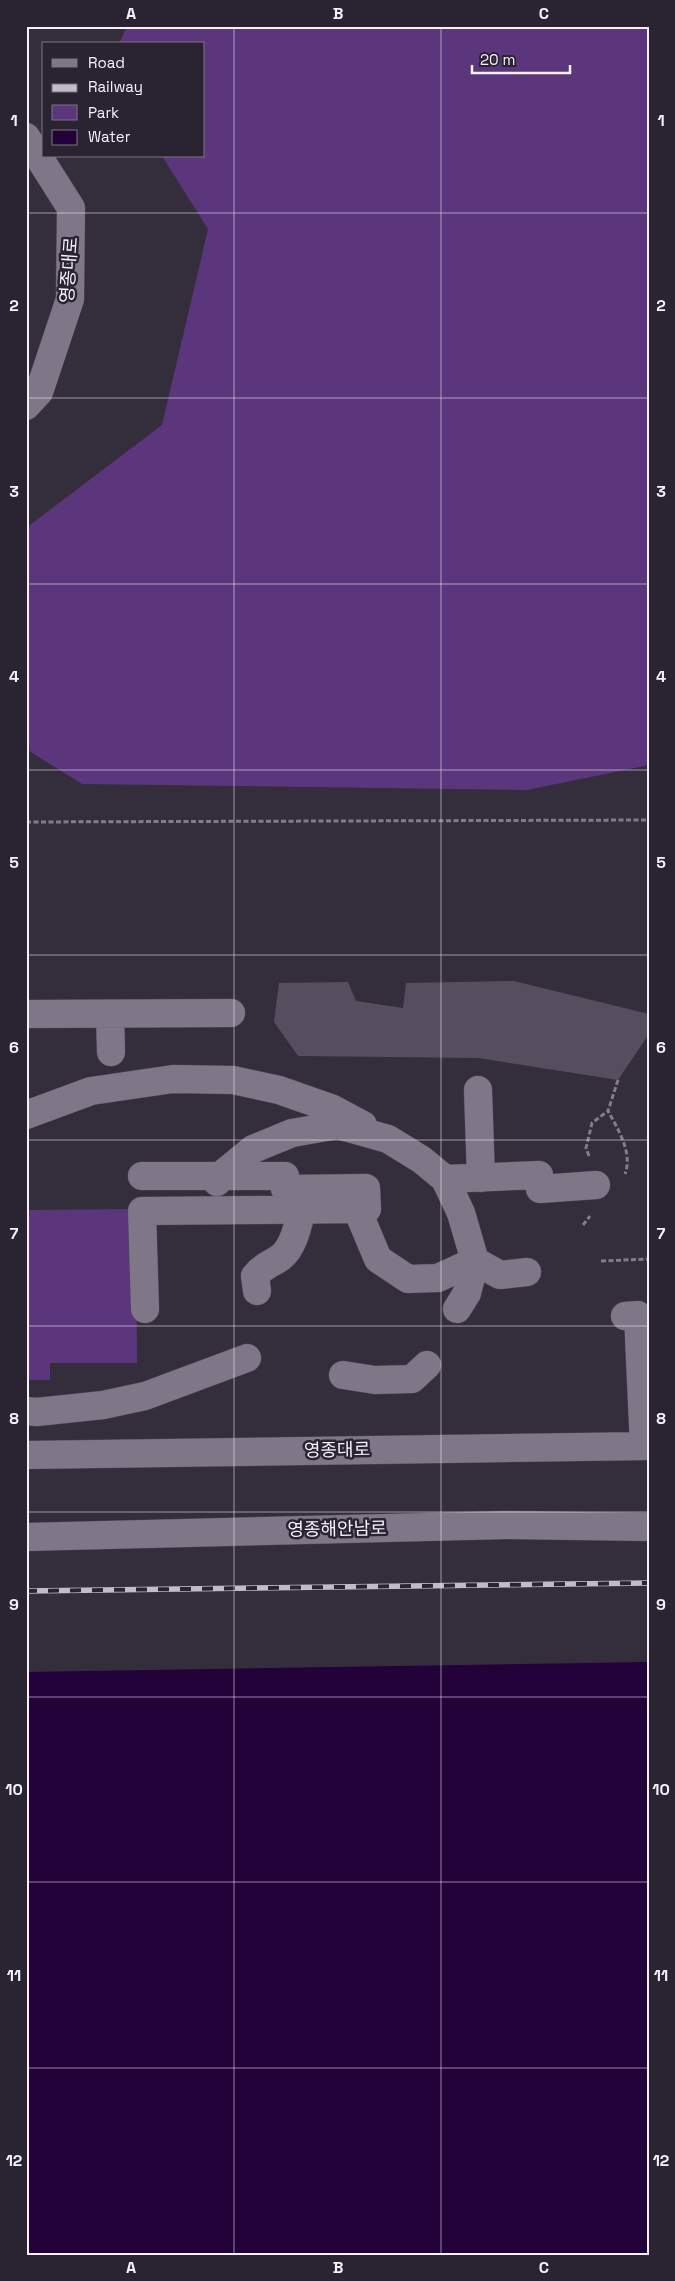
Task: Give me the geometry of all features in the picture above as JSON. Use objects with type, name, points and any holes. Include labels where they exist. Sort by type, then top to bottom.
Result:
[{"type":"street","name":"영종대로","points":[[26,137],[71,208],[70,298],[39,392],[26,406]]},
{"type":"street","points":[[26,1014],[231,1013]]},
{"type":"street","points":[[110,1014],[111,1052]]},
{"type":"street","points":[[26,1114],[90,1090],[173,1079],[233,1080],[279,1090],[333,1109],[388,1138],[422,1160],[445,1179],[461,1213],[475,1260],[468,1293],[458,1309]]},
{"type":"street","points":[[478,1090],[481,1178]]},
{"type":"street","points":[[26,1100],[56,1103]]},
{"type":"street","points":[[200,1216],[220,1176],[253,1149],[292,1133],[338,1126],[388,1138]]},
{"type":"street","points":[[445,1179],[539,1175],[540,1189],[595,1198]]},
{"type":"street","points":[[142,1176],[285,1176],[285,1189],[366,1188],[366,1208],[357,1209],[302,1209],[200,1216],[142,1211],[145,1309]]},
{"type":"street","points":[[257,1291],[256,1276],[265,1265],[282,1256],[295,1234],[302,1209]]},
{"type":"street","points":[[357,1209],[378,1259],[408,1279],[438,1278],[475,1260]]},
{"type":"street","points":[[475,1260],[500,1274],[527,1272]]},
{"type":"street","points":[[625,1316],[638,1315],[646,1446]]},
{"type":"street","points":[[26,1411],[103,1405],[145,1396],[247,1358]]},
{"type":"street","points":[[343,1375],[375,1380],[412,1379],[426,1365]]},
{"type":"street","name":"영종대로","points":[[26,1455],[646,1446]]},
{"type":"street","name":"영종해안남로","points":[[26,1537],[507,1525],[649,1527]]},
{"type":"path","points":[[26,822],[649,820]]},
{"type":"path","points":[[618,1080],[608,1111],[621,1134],[628,1165],[623,1180]]},
{"type":"path","points":[[583,1225],[595,1198]]},
{"type":"path","points":[[601,1261],[649,1260]]},
{"type":"green space","points":[[127,26],[649,26],[649,765],[527,790],[82,784],[26,749],[26,528],[162,425],[208,229],[163,158],[205,158],[205,42],[120,42]]},
{"type":"green space","points":[[136,1209],[137,1363],[50,1363],[50,1380],[26,1380],[26,1210]]},
{"type":"water","points":[[649,1662],[649,2255],[26,2255],[26,1672]]},
{"type":"building","points":[[514,981],[649,1014],[649,1034],[618,1080],[478,1058],[298,1056],[274,1022],[279,983],[348,982],[356,1001],[403,1008],[406,983]]},
{"type":"railway","points":[[26,1591],[649,1583]]}]
